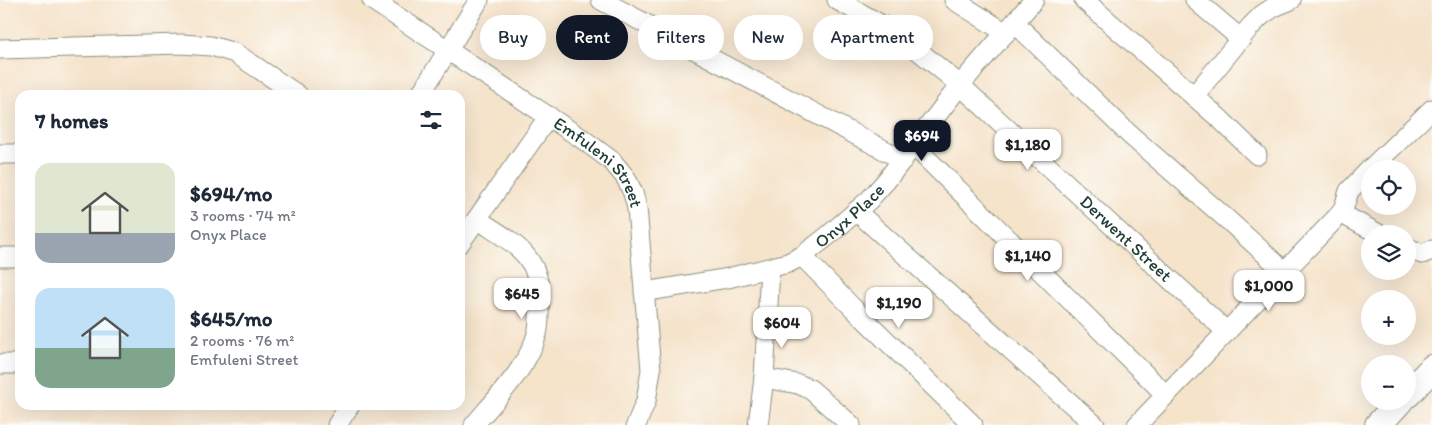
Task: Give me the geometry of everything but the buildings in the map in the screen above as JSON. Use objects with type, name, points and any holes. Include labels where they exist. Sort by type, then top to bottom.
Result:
[{"type":"main road","points":[[1416,385],[1432,368]]},
{"type":"main road","points":[[1378,425],[1392,410]]},
{"type":"street","name":"Emfuleni Street","points":[[372,0],[549,116],[612,161],[626,178],[636,208],[651,370],[646,401],[636,425]]},
{"type":"street","points":[[423,90],[479,0]]},
{"type":"street","points":[[600,0],[908,152],[1166,395]]},
{"type":"street","name":"Derwent Street","points":[[837,0],[903,38],[960,85],[1227,332]]},
{"type":"street","points":[[954,0],[1011,28],[1285,272]]},
{"type":"street","name":"Onyx Place","points":[[644,292],[728,278],[788,263],[802,256],[856,211],[886,181],[960,85],[1034,0]]},
{"type":"street","points":[[1084,0],[1258,155]]},
{"type":"street","points":[[1196,0],[1241,39]]},
{"type":"street","points":[[1194,96],[1262,15],[1274,7],[1291,0]]},
{"type":"street","points":[[0,49],[182,44],[210,46],[235,54],[290,90]]},
{"type":"street","points":[[1379,160],[1432,109]]},
{"type":"street","points":[[465,236],[549,116]]},
{"type":"street","points":[[0,154],[15,154]]},
{"type":"street","points":[[1137,425],[1340,213],[1349,191],[1361,178]]},
{"type":"street","points":[[856,211],[1095,425]]},
{"type":"street","points":[[1340,213],[1362,225]]},
{"type":"street","points":[[474,425],[513,378],[534,343],[538,331],[540,290],[537,276],[528,258],[521,250],[477,218]]},
{"type":"street","points":[[1416,251],[1422,254],[1432,250]]},
{"type":"street","points":[[802,256],[974,425]]},
{"type":"street","points":[[0,257],[15,257]]},
{"type":"street","points":[[758,425],[764,378],[770,268]]},
{"type":"street","points":[[0,364],[15,364]]},
{"type":"street","points":[[764,378],[798,384],[810,389],[851,425]]},
{"type":"street","points":[[337,425],[347,410]]}]
